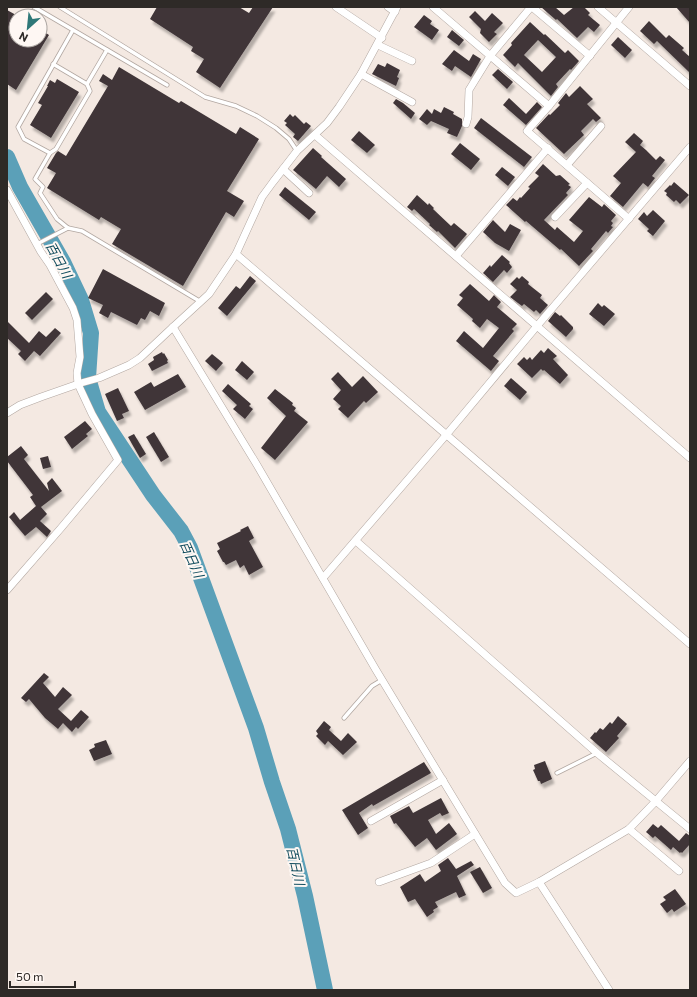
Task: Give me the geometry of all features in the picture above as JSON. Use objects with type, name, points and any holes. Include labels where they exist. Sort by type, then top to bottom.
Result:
[{"type":"street","points":[[336,7],[382,38]]},
{"type":"street","points":[[7,413],[20,405],[80,383],[99,378],[129,365],[140,358],[209,294],[236,254],[262,197],[297,152],[331,118],[361,74],[382,38],[396,9],[388,7]]},
{"type":"street","points":[[433,7],[549,106]]},
{"type":"street","points":[[466,124],[468,117],[469,90],[490,56],[531,7],[590,56]]},
{"type":"street","points":[[598,7],[690,86]]},
{"type":"street","points":[[629,219],[527,131],[630,7]]},
{"type":"street","points":[[378,44],[412,61]]},
{"type":"street","points":[[361,74],[412,102]]},
{"type":"street","points":[[567,165],[601,126]]},
{"type":"street","points":[[315,135],[690,458]]},
{"type":"street","points":[[324,578],[690,147]]},
{"type":"street","points":[[456,256],[548,148]]},
{"type":"street","points":[[283,169],[309,193]]},
{"type":"street","points":[[555,217],[587,183]]},
{"type":"street","points":[[7,190],[73,308],[77,320],[80,357],[77,372],[80,383],[92,414],[118,460],[7,590]]},
{"type":"street","points":[[236,254],[690,644]]},
{"type":"street","points":[[173,327],[257,465],[382,680],[475,834],[505,883],[516,893],[539,882],[629,829],[655,802],[690,761]]},
{"type":"street","points":[[356,542],[597,753],[655,802],[670,812],[690,829]]},
{"type":"street","points":[[371,821],[443,780]]},
{"type":"street","points":[[629,829],[679,871]]},
{"type":"street","points":[[379,882],[432,863],[475,834]]},
{"type":"street","points":[[539,882],[609,990]]},
{"type":"lane","points":[[34,7],[167,85]]},
{"type":"lane","points":[[60,7],[205,97],[236,106],[276,128],[289,139],[297,152]]},
{"type":"lane","points":[[50,153],[24,139],[18,127],[73,30]]},
{"type":"lane","points":[[87,84],[107,50]]},
{"type":"lane","points":[[53,64],[87,84],[90,91],[56,149],[50,153],[34,179],[42,187],[40,193],[57,219],[68,228]]},
{"type":"lane","points":[[37,244],[68,228],[75,228],[90,234],[201,302]]},
{"type":"lane","points":[[344,718],[372,686],[382,680]]},
{"type":"lane","points":[[557,773],[597,753]]},
{"type":"building","points":[[157,7],[239,7],[249,13],[253,7],[273,7],[220,88],[196,72],[204,59],[191,51],[193,47],[150,19]]},
{"type":"building","points":[[541,7],[555,7],[564,15],[574,7],[584,7],[590,13],[588,15],[600,25],[594,32],[588,27],[577,38],[557,19],[556,20]]},
{"type":"building","points":[[676,7],[690,7],[690,23]]},
{"type":"building","points":[[7,10],[8,48],[41,48],[16,90],[7,84]]},
{"type":"building","points":[[475,11],[485,21],[492,13],[503,23],[494,32],[497,34],[489,42],[480,33],[481,29],[469,17]]},
{"type":"building","points":[[424,15],[432,21],[430,24],[439,30],[432,40],[414,27]]},
{"type":"building","points":[[649,21],[666,38],[669,35],[684,48],[682,50],[690,57],[690,73],[657,41],[654,44],[640,31]]},
{"type":"building","points":[[530,22],[565,53],[568,50],[579,61],[556,84],[558,87],[551,96],[518,63],[515,67],[503,55],[512,45],[511,43]],"holes":[[[538,40],[556,57],[542,72],[524,55]]]},
{"type":"building","points":[[452,30],[464,40],[459,46],[447,37]]},
{"type":"building","points":[[618,37],[632,50],[625,58],[611,45]]},
{"type":"building","points":[[454,50],[469,61],[473,54],[481,59],[471,77],[455,66],[452,71],[442,64]]},
{"type":"building","points":[[387,63],[400,70],[397,77],[399,78],[396,86],[372,74],[378,64],[385,67]]},
{"type":"building","points":[[119,67],[179,103],[181,101],[236,134],[240,127],[259,139],[227,191],[244,201],[234,217],[226,212],[183,286],[112,244],[121,229],[101,217],[99,220],[47,188],[56,173],[47,168],[58,151],[66,156],[108,86],[99,81],[103,74],[112,80]]},
{"type":"building","points":[[498,69],[513,82],[507,89],[492,75]]},
{"type":"building","points":[[57,79],[79,92],[51,138],[30,125],[42,105],[38,103],[50,80],[55,83]]},
{"type":"building","points":[[580,86],[593,99],[587,104],[601,118],[596,122],[593,119],[581,131],[584,135],[564,154],[536,128],[560,105],[558,103],[566,93],[569,97]]},
{"type":"building","points":[[509,98],[526,114],[537,102],[542,107],[526,125],[503,105]]},
{"type":"building","points":[[396,99],[415,113],[411,119],[393,103]]},
{"type":"building","points":[[444,107],[454,112],[453,114],[462,119],[462,126],[457,137],[447,133],[449,129],[431,121],[427,125],[419,119],[427,109],[432,114],[434,109],[441,113]]},
{"type":"building","points":[[290,114],[293,117],[295,115],[304,124],[306,122],[311,126],[298,141],[293,137],[295,134],[285,125],[287,123],[284,121]]},
{"type":"building","points":[[481,118],[532,157],[524,167],[474,128]]},
{"type":"building","points":[[359,131],[375,145],[367,153],[351,140]]},
{"type":"building","points":[[634,133],[643,141],[640,145],[656,160],[660,156],[665,160],[652,176],[655,178],[648,187],[643,183],[623,207],[610,196],[621,183],[613,176],[636,152],[625,142]]},
{"type":"building","points":[[460,143],[480,159],[471,170],[451,154]]},
{"type":"building","points":[[313,148],[346,179],[339,187],[327,176],[316,189],[293,170]]},
{"type":"building","points":[[543,164],[556,176],[560,175],[570,184],[568,185],[571,187],[566,193],[568,195],[544,220],[555,230],[557,227],[574,242],[583,231],[569,220],[589,197],[602,207],[604,204],[616,215],[611,221],[613,223],[611,226],[613,227],[608,233],[606,231],[591,249],[593,251],[579,266],[561,249],[560,250],[526,221],[525,222],[506,205],[513,198],[517,201],[520,197],[521,198],[530,188],[528,187],[539,176],[535,173]]},
{"type":"building","points":[[502,167],[515,177],[508,186],[495,175]]},
{"type":"building","points":[[674,182],[689,195],[680,204],[676,200],[674,202],[666,195],[667,193],[664,191]]},
{"type":"building","points":[[285,187],[316,212],[309,220],[279,195]]},
{"type":"building","points":[[417,195],[428,205],[429,203],[434,208],[433,209],[451,226],[454,223],[467,234],[455,248],[438,231],[437,232],[429,225],[430,224],[414,209],[412,211],[407,207]]},
{"type":"building","points":[[653,210],[665,221],[653,236],[647,231],[649,229],[638,219],[644,212],[647,216]]},
{"type":"building","points":[[493,220],[505,232],[510,224],[521,230],[509,251],[495,243],[483,232]]},
{"type":"building","points":[[502,255],[510,262],[509,263],[512,267],[507,273],[504,270],[493,282],[483,273]]},
{"type":"building","points":[[103,269],[165,303],[159,316],[150,311],[145,320],[141,318],[137,325],[111,312],[108,318],[99,313],[103,305],[88,298]]},
{"type":"building","points":[[250,276],[256,281],[227,316],[218,308],[236,286],[240,289]]},
{"type":"building","points":[[522,276],[529,282],[528,284],[542,295],[540,298],[548,305],[540,314],[536,310],[534,312],[524,304],[522,306],[510,297],[517,290],[510,284],[517,277],[519,279]]},
{"type":"building","points":[[470,284],[489,301],[494,295],[501,302],[497,307],[517,324],[512,329],[514,331],[493,356],[499,361],[491,371],[456,341],[464,331],[483,348],[499,328],[487,319],[480,328],[472,321],[473,319],[457,305],[463,298],[459,295]]},
{"type":"building","points":[[46,292],[53,299],[32,320],[25,313]]},
{"type":"building","points":[[598,303],[602,307],[604,305],[615,314],[604,326],[589,314]]},
{"type":"building","points":[[555,312],[560,316],[561,315],[573,327],[566,337],[548,321]]},
{"type":"building","points":[[7,321],[29,343],[39,331],[46,337],[55,328],[61,333],[40,356],[34,351],[25,361],[18,354],[21,351],[7,338]]},
{"type":"building","points":[[548,348],[557,356],[553,359],[568,375],[560,384],[541,369],[532,378],[517,364],[524,357],[527,360],[530,357],[532,360],[541,350],[544,353]]},
{"type":"building","points":[[162,352],[168,360],[168,363],[152,371],[148,364],[154,360],[153,357]]},
{"type":"building","points":[[212,354],[223,363],[216,371],[205,361]]},
{"type":"building","points":[[242,361],[254,372],[247,380],[235,370]]},
{"type":"building","points":[[338,372],[352,387],[363,376],[378,392],[366,403],[364,401],[348,418],[338,409],[341,406],[333,399],[341,390],[331,379]]},
{"type":"building","points":[[178,374],[186,387],[145,410],[134,392],[151,382],[154,387]]},
{"type":"building","points":[[511,378],[527,392],[520,400],[504,386]]},
{"type":"building","points":[[228,384],[251,404],[249,406],[253,409],[245,419],[233,409],[237,405],[222,391]]},
{"type":"building","points":[[118,388],[129,411],[122,414],[124,418],[117,421],[105,394]]},
{"type":"building","points":[[275,389],[293,403],[292,405],[296,408],[294,411],[308,422],[275,460],[261,448],[286,416],[267,398]]},
{"type":"building","points":[[85,421],[92,429],[86,434],[88,436],[72,449],[64,437]]},
{"type":"building","points":[[154,432],[169,457],[161,462],[146,437]]},
{"type":"building","points":[[134,434],[146,454],[140,458],[128,437]]},
{"type":"building","points":[[21,446],[28,455],[24,459],[49,491],[47,483],[52,478],[62,491],[41,507],[47,514],[40,521],[51,531],[47,537],[36,527],[25,536],[9,517],[14,512],[20,520],[36,506],[30,497],[33,495],[7,461],[7,457]]},
{"type":"building","points":[[48,456],[51,467],[43,469],[40,458]]},
{"type":"building","points":[[248,526],[254,538],[249,541],[263,567],[249,575],[244,565],[240,568],[236,560],[226,565],[217,551],[220,549],[217,543]]},
{"type":"building","points":[[44,673],[49,677],[43,683],[55,697],[63,687],[72,695],[58,709],[71,721],[81,710],[89,717],[78,729],[76,727],[72,732],[63,723],[58,729],[45,718],[29,699],[26,702],[21,698]]},
{"type":"building","points":[[618,716],[627,724],[617,736],[619,738],[606,752],[590,738],[600,728],[603,730],[610,722],[612,724]]},
{"type":"building","points":[[324,721],[331,727],[329,730],[341,741],[348,733],[357,742],[343,755],[328,741],[325,745],[316,736],[318,734],[316,731]]},
{"type":"building","points":[[106,740],[112,754],[94,761],[89,750],[95,747],[94,744]]},
{"type":"building","points":[[545,761],[552,779],[541,784],[533,770],[535,769],[534,765]]},
{"type":"building","points":[[424,762],[431,773],[373,806],[372,804],[359,813],[368,828],[358,835],[342,810]]},
{"type":"building","points":[[441,798],[449,813],[442,816],[440,813],[428,820],[436,834],[449,823],[457,834],[436,850],[427,838],[415,847],[396,823],[394,824],[390,816],[409,806],[413,813]]},
{"type":"building","points":[[653,824],[658,828],[661,825],[679,841],[686,833],[690,836],[690,844],[682,853],[673,847],[671,850],[655,836],[653,838],[646,832]]},
{"type":"building","points":[[448,858],[456,869],[471,861],[474,865],[457,876],[466,895],[459,898],[456,892],[435,902],[438,907],[427,917],[415,899],[408,902],[400,887],[420,874],[425,882],[441,871],[438,865]]},
{"type":"building","points":[[480,867],[492,888],[483,893],[470,872]]},
{"type":"building","points":[[675,889],[686,904],[674,912],[672,909],[667,913],[660,904],[666,900],[663,897]]},
{"type":"waterway","name":"百日川","points":[[7,157],[20,187],[63,262],[81,300],[91,333],[88,378],[98,412],[153,495],[181,531],[190,548],[256,728],[288,829],[305,896],[325,990]]}]
